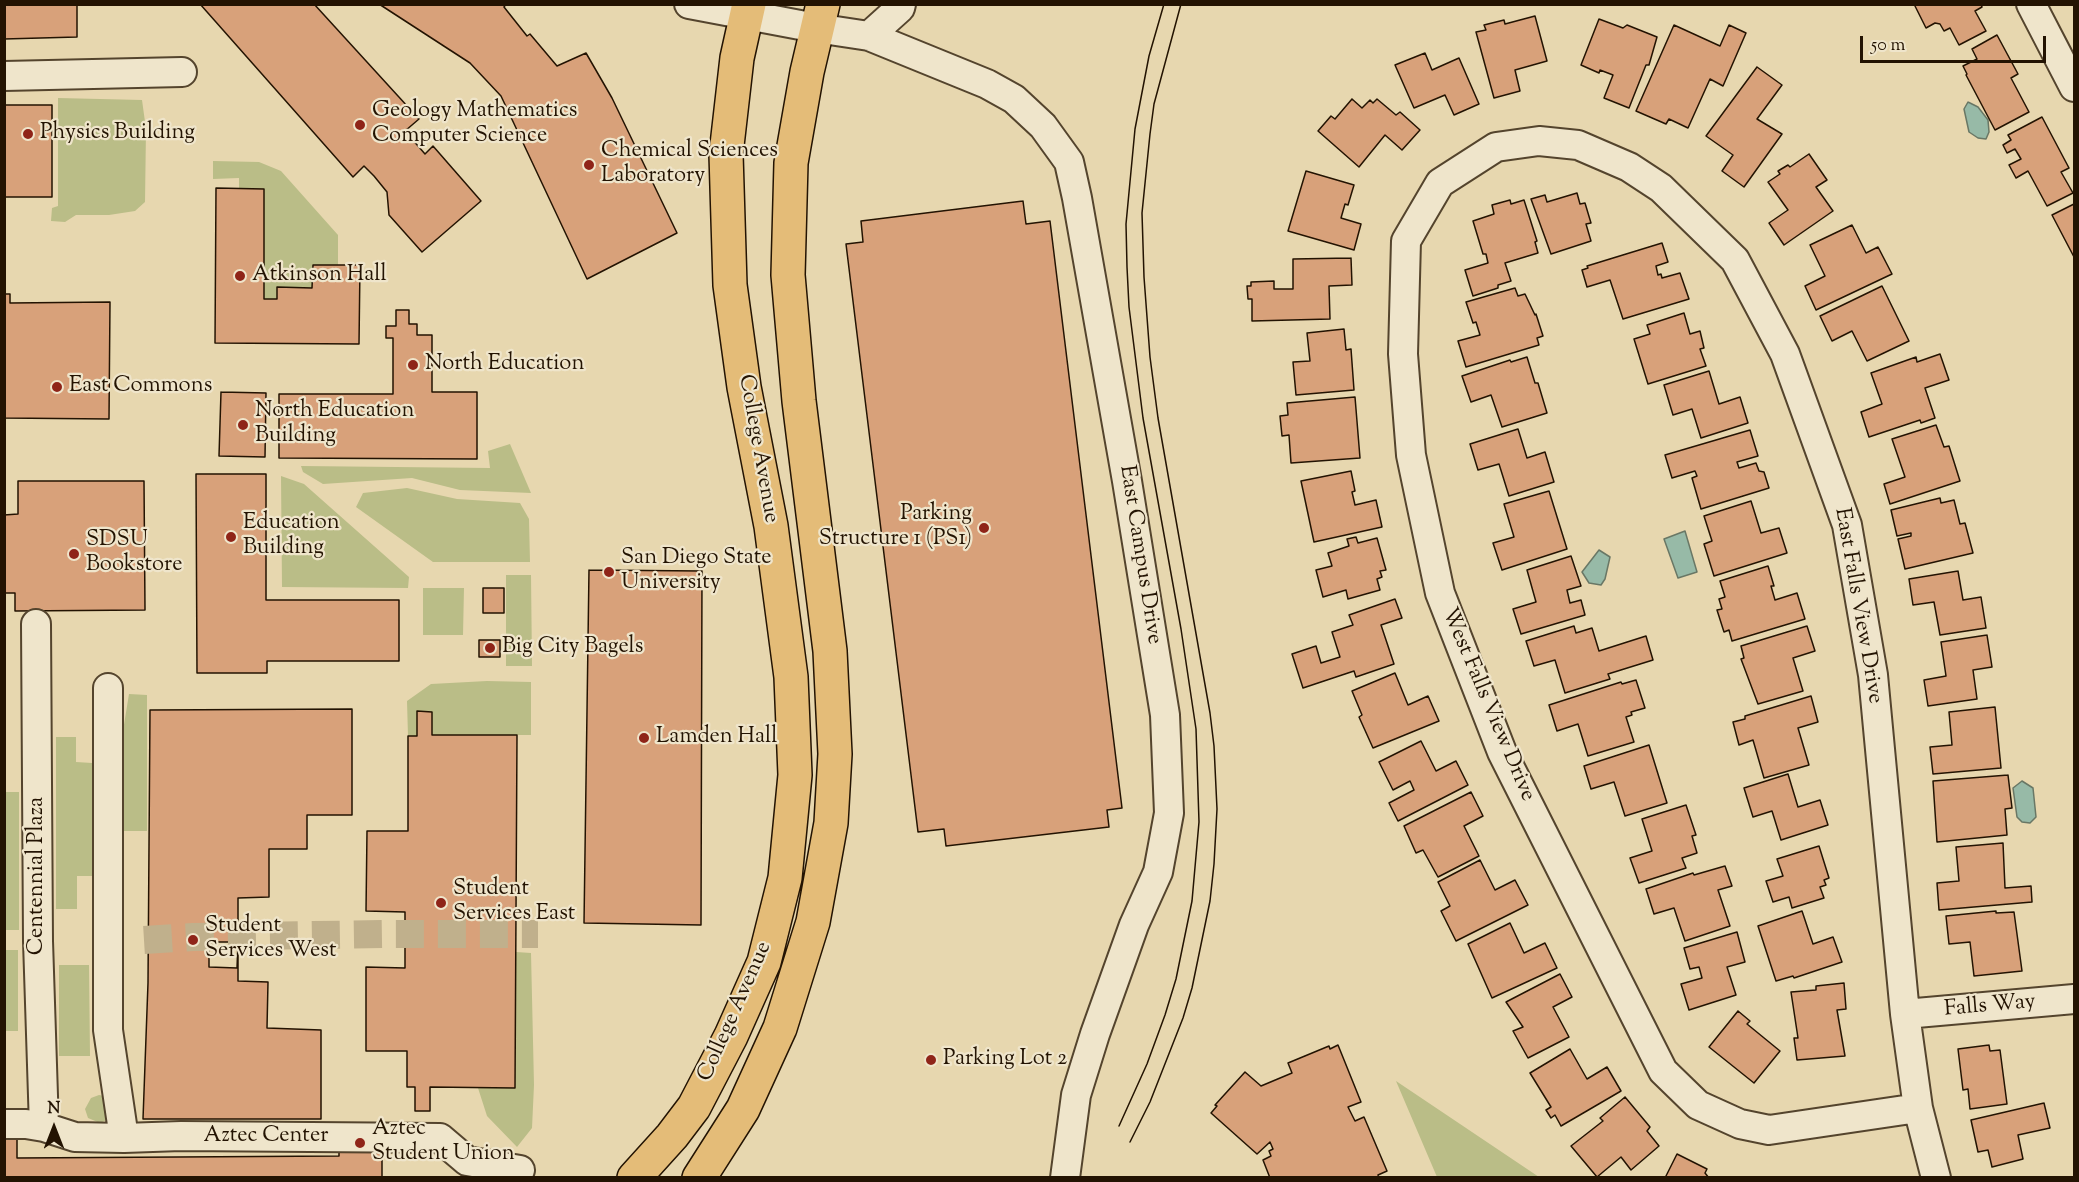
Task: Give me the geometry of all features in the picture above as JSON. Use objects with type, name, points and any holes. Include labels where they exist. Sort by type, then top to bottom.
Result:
[{"type":"main road","name":"College Avenue","points":[[634,1178],[672,1136],[694,1107],[731,1036],[764,962],[785,878],[795,775],[791,677],[771,526],[744,387],[730,285],[726,154],[737,58],[748,10]]},
{"type":"main road","name":"College Avenue","points":[[699,1178],[743,1109],[780,1028],[813,922],[831,823],[835,754],[830,651],[799,401],[788,275],[791,164],[820,16]]},
{"type":"main road","points":[[651,1178],[672,1136]]},
{"type":"street","name":"East Campus Drive","points":[[689,4],[820,16],[987,84],[1014,99],[1043,126],[1069,162],[1125,470],[1165,715],[1169,813],[1158,872],[1130,935],[1076,1095],[1065,1178]]},
{"type":"street","points":[[869,36],[900,8],[901,4]]},
{"type":"street","points":[[2031,4],[2074,87]]},
{"type":"street","points":[[4,76],[182,72]]},
{"type":"street","name":"East Falls View Drive","points":[[1496,147],[1539,141],[1578,145],[1629,167],[1660,188],[1735,260],[1785,354],[1847,525],[1873,675],[1905,1014],[1918,1108],[1936,1178]]},
{"type":"street","name":"West Falls View Drive","points":[[1496,147],[1440,183],[1406,241],[1403,354],[1411,455],[1440,593],[1502,752],[1663,1071],[1698,1105],[1740,1124],[1769,1131],[1918,1108]]},
{"type":"street","name":"Centennial Plaza","points":[[36,624],[38,941],[44,1127]]},
{"type":"street","points":[[108,688],[108,1030],[124,1138]]},
{"type":"street","name":"Falls Way","points":[[1905,1014],[2074,999]]},
{"type":"street","name":"Aztec Center","points":[[4,1124],[44,1127],[75,1137],[440,1138],[467,1161],[520,1170]]},
{"type":"green space","points":[[58,98],[142,100],[146,129],[145,202],[135,211],[109,215],[76,215],[65,222],[51,221],[52,208],[58,206]]},
{"type":"green space","points":[[213,161],[259,162],[281,171],[338,235],[338,265],[313,265],[312,288],[277,287],[277,299],[264,299],[264,189],[239,189],[239,178],[213,179]]},
{"type":"green space","points":[[510,444],[531,493],[460,490],[412,478],[323,484],[303,472],[301,466],[490,468],[488,451]]},
{"type":"green space","points":[[281,476],[304,484],[409,577],[408,588],[282,587]]},
{"type":"green space","points":[[407,488],[457,499],[520,503],[529,519],[530,562],[433,562],[356,507],[363,493]]},
{"type":"green space","points":[[506,575],[531,575],[532,666],[506,666]]},
{"type":"green space","points":[[423,588],[464,588],[463,635],[423,635]]},
{"type":"green space","points":[[487,681],[531,682],[531,735],[432,735],[432,712],[417,711],[417,736],[408,736],[407,701],[431,684]]},
{"type":"green space","points":[[129,694],[147,695],[147,831],[122,831],[121,743]]},
{"type":"green space","points":[[56,737],[76,737],[76,762],[92,763],[92,876],[77,876],[77,909],[56,909]]},
{"type":"green space","points":[[5,792],[19,792],[19,930],[5,930]]},
{"type":"green space","points":[[5,950],[18,950],[18,1031],[5,1031]]},
{"type":"green space","points":[[516,952],[531,953],[534,1085],[532,1128],[517,1147],[487,1116],[478,1088],[515,1087]]},
{"type":"green space","points":[[59,965],[89,965],[90,1056],[59,1056]]},
{"type":"green space","points":[[1396,1081],[1539,1177],[1437,1177]]},
{"type":"green space","points":[[104,1096],[109,1119],[100,1123],[88,1118],[85,1109],[91,1098]]},
{"type":"shaded area","points":[[1968,102],[1978,107],[1988,120],[1989,132],[1986,139],[1978,138],[1969,132],[1964,109]]},
{"type":"shaded area","points":[[1685,531],[1697,572],[1678,578],[1664,539]]},
{"type":"shaded area","points":[[1599,550],[1610,557],[1605,579],[1601,585],[1589,583],[1582,572]]},
{"type":"shaded area","points":[[2022,781],[2033,788],[2036,817],[2030,823],[2022,822],[2017,817],[2013,788]]},
{"type":"building","points":[[4,4],[77,4],[77,37],[4,39]]},
{"type":"building","name":"Geology Mathematics Computer Science","points":[[200,4],[314,4],[419,119],[405,131],[425,154],[433,146],[481,201],[422,252],[389,215],[387,192],[374,176],[364,166],[353,177]]},
{"type":"building","name":"Chemical Sciences Laboratory","points":[[379,4],[506,4],[504,7],[527,36],[530,34],[557,66],[586,53],[612,98],[677,233],[587,279],[501,96],[470,63]]},
{"type":"building","points":[[1914,4],[1981,4],[1982,7],[1975,11],[1986,31],[1959,45],[1950,28],[1944,31],[1940,24],[1935,23],[1926,28]]},
{"type":"building","points":[[1535,16],[1547,61],[1515,70],[1520,91],[1494,98],[1476,32],[1486,30],[1484,25],[1504,20],[1505,24]]},
{"type":"building","points":[[1599,19],[1623,28],[1627,25],[1657,37],[1649,65],[1646,65],[1629,108],[1604,98],[1613,75],[1600,70],[1599,73],[1581,65]]},
{"type":"building","points":[[1674,25],[1720,46],[1729,25],[1746,33],[1723,86],[1710,79],[1688,128],[1669,119],[1666,124],[1636,111]]},
{"type":"building","points":[[1997,35],[2018,74],[2011,78],[2029,112],[1995,130],[1963,66],[1977,59],[1972,49]]},
{"type":"building","points":[[1425,53],[1432,70],[1459,58],[1479,104],[1454,115],[1445,95],[1414,108],[1395,65]]},
{"type":"building","points":[[1757,67],[1782,85],[1757,119],[1782,134],[1744,187],[1722,171],[1733,155],[1706,136]]},
{"type":"building","points":[[1352,99],[1362,108],[1370,100],[1373,103],[1377,99],[1396,115],[1400,112],[1420,130],[1402,150],[1385,135],[1359,167],[1318,131],[1331,116],[1335,119]]},
{"type":"building","name":"Physics Building","points":[[4,105],[52,105],[52,197],[4,197]]},
{"type":"building","points":[[2042,117],[2069,168],[2061,172],[2073,193],[2047,206],[2028,171],[2016,178],[2009,165],[2021,159],[2015,149],[2007,153],[2003,145],[2011,140],[2008,135]]},
{"type":"building","points":[[1809,154],[1827,180],[1816,187],[1833,211],[1784,245],[1769,223],[1788,210],[1768,182],[1780,174],[1778,171],[1788,165],[1790,167]]},
{"type":"building","points":[[1306,171],[1354,185],[1341,218],[1361,224],[1354,250],[1288,231]]},
{"type":"building","name":"Atkinson Hall","points":[[216,188],[264,189],[264,299],[277,299],[277,287],[312,288],[313,265],[360,265],[359,344],[215,343]]},
{"type":"building","points":[[1577,193],[1580,204],[1585,203],[1591,223],[1586,224],[1591,241],[1551,254],[1531,199],[1545,195],[1547,202]]},
{"type":"building","points":[[1510,200],[1511,204],[1524,200],[1537,241],[1535,242],[1538,253],[1505,263],[1511,281],[1473,296],[1465,270],[1488,263],[1473,221],[1494,214],[1492,205]]},
{"type":"building","name":"Parking Structure 1 (PS1)","points":[[1023,201],[1026,224],[1050,221],[1122,808],[1107,810],[1109,827],[946,846],[944,829],[918,832],[846,244],[863,242],[861,221]]},
{"type":"building","points":[[2074,204],[2074,257],[2052,215]]},
{"type":"building","points":[[1852,225],[1866,253],[1878,247],[1892,274],[1816,310],[1805,286],[1825,276],[1810,245]]},
{"type":"building","points":[[1662,243],[1668,262],[1656,266],[1658,275],[1661,274],[1662,278],[1680,273],[1689,299],[1623,319],[1610,280],[1587,287],[1582,270],[1588,268],[1587,266]]},
{"type":"building","points":[[1351,258],[1352,285],[1329,286],[1330,319],[1252,321],[1252,299],[1248,299],[1247,286],[1251,286],[1251,282],[1274,281],[1274,289],[1293,289],[1293,259]]},
{"type":"building","points":[[1882,286],[1909,341],[1867,361],[1852,331],[1832,341],[1820,316]]},
{"type":"building","points":[[1515,288],[1518,296],[1525,294],[1536,314],[1543,336],[1537,338],[1539,345],[1466,367],[1458,341],[1480,335],[1466,302]]},
{"type":"building","name":"East Commons","points":[[4,294],[10,294],[10,303],[110,302],[109,419],[4,418]]},
{"type":"building","name":"North Education","points":[[396,310],[409,310],[409,324],[417,324],[417,335],[432,335],[432,392],[477,392],[477,459],[279,458],[279,394],[393,394],[393,338],[386,338],[386,326],[396,326]]},
{"type":"building","points":[[1684,313],[1690,334],[1700,331],[1704,348],[1700,349],[1706,366],[1648,384],[1634,339],[1650,334],[1647,325]]},
{"type":"building","points":[[1344,329],[1346,350],[1351,349],[1354,390],[1296,395],[1293,362],[1310,361],[1307,333]]},
{"type":"building","points":[[1940,354],[1949,380],[1925,388],[1935,418],[1921,423],[1920,420],[1869,437],[1861,412],[1882,404],[1871,373],[1916,357],[1917,362]]},
{"type":"building","points":[[1527,357],[1547,413],[1502,427],[1491,395],[1471,402],[1462,376],[1510,360],[1511,362]]},
{"type":"building","points":[[1709,371],[1719,404],[1740,397],[1748,423],[1701,438],[1692,409],[1673,415],[1664,385]]},
{"type":"building","name":"North Education Building","points":[[221,392],[266,393],[265,457],[219,456]]},
{"type":"building","points":[[1355,397],[1360,458],[1291,463],[1289,435],[1282,436],[1280,416],[1288,415],[1287,403]]},
{"type":"building","points":[[1936,425],[1944,447],[1949,446],[1960,481],[1890,504],[1884,484],[1905,477],[1892,439]]},
{"type":"building","points":[[1518,429],[1527,458],[1545,452],[1554,482],[1509,496],[1499,464],[1478,470],[1470,444]]},
{"type":"building","points":[[1750,430],[1758,456],[1737,462],[1739,468],[1756,463],[1759,471],[1764,472],[1769,488],[1701,509],[1692,478],[1697,476],[1695,471],[1672,478],[1665,455]]},
{"type":"building","points":[[1351,471],[1355,505],[1376,500],[1382,527],[1314,542],[1301,481]]},
{"type":"building","name":"Education Building","points":[[196,474],[266,474],[266,600],[399,600],[399,661],[267,661],[267,673],[197,673]]},
{"type":"building","name":"SDSU Bookstore","points":[[18,481],[144,481],[145,610],[15,611],[15,593],[4,593],[4,515],[18,514]]},
{"type":"building","points":[[1549,491],[1567,549],[1502,570],[1493,543],[1514,537],[1504,504]]},
{"type":"building","points":[[1940,498],[1941,503],[1954,500],[1960,524],[1965,523],[1973,553],[1905,569],[1898,539],[1911,536],[1911,533],[1897,536],[1891,510]]},
{"type":"building","points":[[1751,501],[1761,533],[1779,528],[1787,553],[1714,576],[1704,544],[1712,541],[1704,516]]},
{"type":"building","points":[[1356,537],[1358,543],[1377,538],[1386,570],[1380,571],[1382,577],[1377,579],[1380,590],[1348,599],[1346,590],[1323,597],[1316,570],[1332,566],[1328,553],[1349,546],[1347,539]]},
{"type":"building","points":[[1571,556],[1581,586],[1567,590],[1570,603],[1581,600],[1585,615],[1521,634],[1513,609],[1536,602],[1527,570]]},
{"type":"building","points":[[1768,566],[1774,586],[1771,586],[1775,600],[1797,593],[1805,619],[1732,641],[1729,630],[1724,632],[1717,610],[1722,609],[1719,599],[1725,597],[1720,581]]},
{"type":"building","name":"Lamden Hall","points":[[589,570],[702,571],[701,925],[584,923]]},
{"type":"building","points":[[1958,571],[1963,600],[1981,597],[1986,628],[1940,635],[1934,602],[1913,605],[1909,579]]},
{"type":"building","points":[[483,588],[504,588],[504,613],[483,613]]},
{"type":"building","points":[[1395,599],[1402,618],[1381,625],[1394,664],[1356,677],[1354,671],[1303,688],[1292,654],[1316,646],[1321,663],[1340,657],[1332,632],[1353,625],[1349,615]]},
{"type":"building","points":[[1574,626],[1576,633],[1592,628],[1599,651],[1646,636],[1653,660],[1608,674],[1610,679],[1565,693],[1555,660],[1534,666],[1526,641]]},
{"type":"building","points":[[1807,626],[1815,651],[1793,658],[1803,691],[1758,704],[1741,659],[1744,658],[1741,646]]},
{"type":"building","points":[[1987,635],[1992,667],[1973,670],[1977,699],[1928,706],[1924,680],[1946,676],[1941,642]]},
{"type":"building","name":"Big City Bagels","points":[[479,640],[500,640],[500,657],[479,657]]},
{"type":"building","points":[[1395,673],[1408,705],[1428,696],[1439,721],[1373,748],[1359,717],[1362,715],[1352,691]]},
{"type":"building","points":[[1636,680],[1645,708],[1631,712],[1632,715],[1626,717],[1634,742],[1588,756],[1578,724],[1557,731],[1549,705],[1621,682],[1622,684]]},
{"type":"building","points":[[1811,696],[1818,722],[1798,728],[1809,765],[1764,778],[1753,740],[1739,745],[1733,722],[1745,719],[1745,716]]},
{"type":"building","points":[[1995,707],[2001,768],[1933,774],[1930,747],[1952,745],[1949,712]]},
{"type":"building","name":"Student Services West","points":[[352,709],[352,815],[307,815],[307,849],[269,849],[269,897],[238,898],[238,981],[268,982],[267,1028],[321,1030],[321,1119],[143,1119],[148,983],[150,710]]},
{"type":"building","name":"Student Services East","points":[[417,711],[432,712],[432,735],[517,735],[515,1088],[430,1087],[430,1111],[415,1111],[415,1087],[407,1087],[407,1051],[366,1051],[366,967],[405,968],[405,912],[366,911],[367,831],[408,831],[408,736],[417,736]]},
{"type":"building","points":[[1421,741],[1436,771],[1456,761],[1468,785],[1398,821],[1389,803],[1414,790],[1410,781],[1393,790],[1379,762]]},
{"type":"building","points":[[1649,745],[1667,803],[1625,816],[1614,782],[1591,789],[1584,766]]},
{"type":"building","points":[[1788,774],[1798,807],[1820,800],[1828,825],[1781,840],[1772,811],[1753,817],[1744,788]]},
{"type":"building","points":[[2008,775],[2012,808],[2005,809],[2007,835],[1937,842],[1933,781]]},
{"type":"building","points":[[1471,792],[1483,816],[1464,826],[1479,856],[1438,877],[1423,850],[1416,853],[1404,826]]},
{"type":"building","points":[[1686,805],[1696,835],[1692,836],[1697,853],[1682,858],[1686,868],[1639,883],[1630,858],[1652,851],[1642,819]]},
{"type":"building","points":[[2003,843],[2005,888],[2031,886],[2032,902],[1939,910],[1937,883],[1959,881],[1956,847]]},
{"type":"building","points":[[1819,846],[1829,878],[1824,880],[1826,885],[1820,887],[1824,898],[1792,908],[1789,897],[1773,902],[1766,881],[1783,876],[1777,859]]},
{"type":"building","points":[[1480,860],[1495,890],[1515,880],[1528,905],[1456,941],[1441,911],[1450,906],[1438,882]]},
{"type":"building","points":[[1725,866],[1732,886],[1718,890],[1730,926],[1685,941],[1674,908],[1654,914],[1646,889],[1693,873],[1694,875]]},
{"type":"building","points":[[1802,911],[1813,944],[1833,937],[1842,962],[1794,978],[1793,976],[1776,981],[1758,926]]},
{"type":"building","points":[[1996,911],[1996,913],[2014,912],[2022,971],[1974,976],[1970,942],[1949,944],[1946,916]]},
{"type":"building","points":[[1510,923],[1524,953],[1545,943],[1557,968],[1492,998],[1468,944]]},
{"type":"building","points":[[1737,932],[1745,962],[1727,967],[1736,995],[1689,1010],[1681,984],[1702,978],[1699,967],[1690,969],[1684,948]]},
{"type":"building","points":[[209,942],[238,942],[237,968],[209,967]]},
{"type":"building","points":[[1560,974],[1572,997],[1553,1007],[1569,1037],[1528,1058],[1513,1031],[1523,1027],[1506,1002]]},
{"type":"building","points":[[1844,983],[1846,1009],[1837,1010],[1845,1056],[1797,1060],[1794,1038],[1798,1038],[1791,992],[1816,990],[1816,986]]},
{"type":"building","points":[[1738,1011],[1750,1021],[1747,1024],[1780,1051],[1754,1083],[1709,1047]]},
{"type":"building","points":[[1338,1045],[1361,1102],[1348,1107],[1355,1121],[1364,1117],[1387,1171],[1378,1175],[1379,1178],[1270,1178],[1263,1160],[1271,1156],[1269,1151],[1273,1149],[1270,1142],[1257,1154],[1211,1113],[1217,1106],[1215,1105],[1245,1072],[1261,1086],[1292,1073],[1288,1063],[1329,1046],[1330,1049]]},
{"type":"building","points":[[1989,1045],[1990,1051],[2000,1050],[2007,1104],[1970,1109],[1968,1089],[1963,1090],[1958,1049]]},
{"type":"building","points":[[1570,1049],[1587,1079],[1607,1067],[1621,1091],[1561,1126],[1555,1115],[1551,1118],[1546,1110],[1551,1107],[1530,1073]]},
{"type":"building","points":[[1625,1097],[1650,1127],[1647,1131],[1659,1146],[1631,1170],[1621,1157],[1597,1177],[1571,1146],[1603,1121],[1600,1118]]},
{"type":"building","points":[[2044,1103],[2050,1128],[2018,1135],[2023,1159],[1992,1167],[1988,1150],[1978,1152],[1971,1120]]},
{"type":"building","name":"Aztec Student Union","points":[[4,1114],[17,1114],[17,1158],[339,1156],[339,1130],[382,1130],[382,1177],[394,1178],[4,1178]]},
{"type":"building","points":[[1677,1154],[1707,1169],[1705,1173],[1709,1178],[1665,1178]]},
{"type":"tunnel","points":[[144,940],[383,934],[538,934]]},
{"type":"tram line","points":[[1119,1126],[1147,1064],[1176,979],[1192,901],[1199,822],[1196,729],[1181,629],[1143,418],[1129,307],[1127,267],[1126,224],[1135,129],[1149,56],[1164,4]]},
{"type":"tram line","points":[[1130,1142],[1150,1102],[1183,1018],[1192,988],[1210,901],[1217,809],[1210,713],[1158,418],[1150,357],[1144,277],[1142,213],[1154,104],[1181,4]]},
{"type":"place","name":"Geology Mathematics Computer Science","points":[[360,125]]},
{"type":"place","name":"Physics Building","points":[[28,134]]},
{"type":"place","name":"Chemical Sciences Laboratory","points":[[589,165]]},
{"type":"place","name":"Atkinson Hall","points":[[240,276]]},
{"type":"place","name":"North Education","points":[[413,365]]},
{"type":"place","name":"East Commons","points":[[57,387]]},
{"type":"place","name":"North Education Building","points":[[243,425]]},
{"type":"place","name":"Parking Structure 1 (PS1)","points":[[984,528]]},
{"type":"place","name":"Education Building","points":[[231,537]]},
{"type":"place","name":"SDSU Bookstore","points":[[74,554]]},
{"type":"place","name":"San Diego State University","points":[[609,572]]},
{"type":"place","name":"Big City Bagels","points":[[490,648]]},
{"type":"place","name":"Lamden Hall","points":[[644,738]]},
{"type":"place","name":"Student Services East","points":[[441,903]]},
{"type":"place","name":"Student Services West","points":[[193,940]]},
{"type":"place","name":"Parking Lot 2","points":[[931,1060]]},
{"type":"place","name":"Aztec Student Union","points":[[360,1143]]}]
